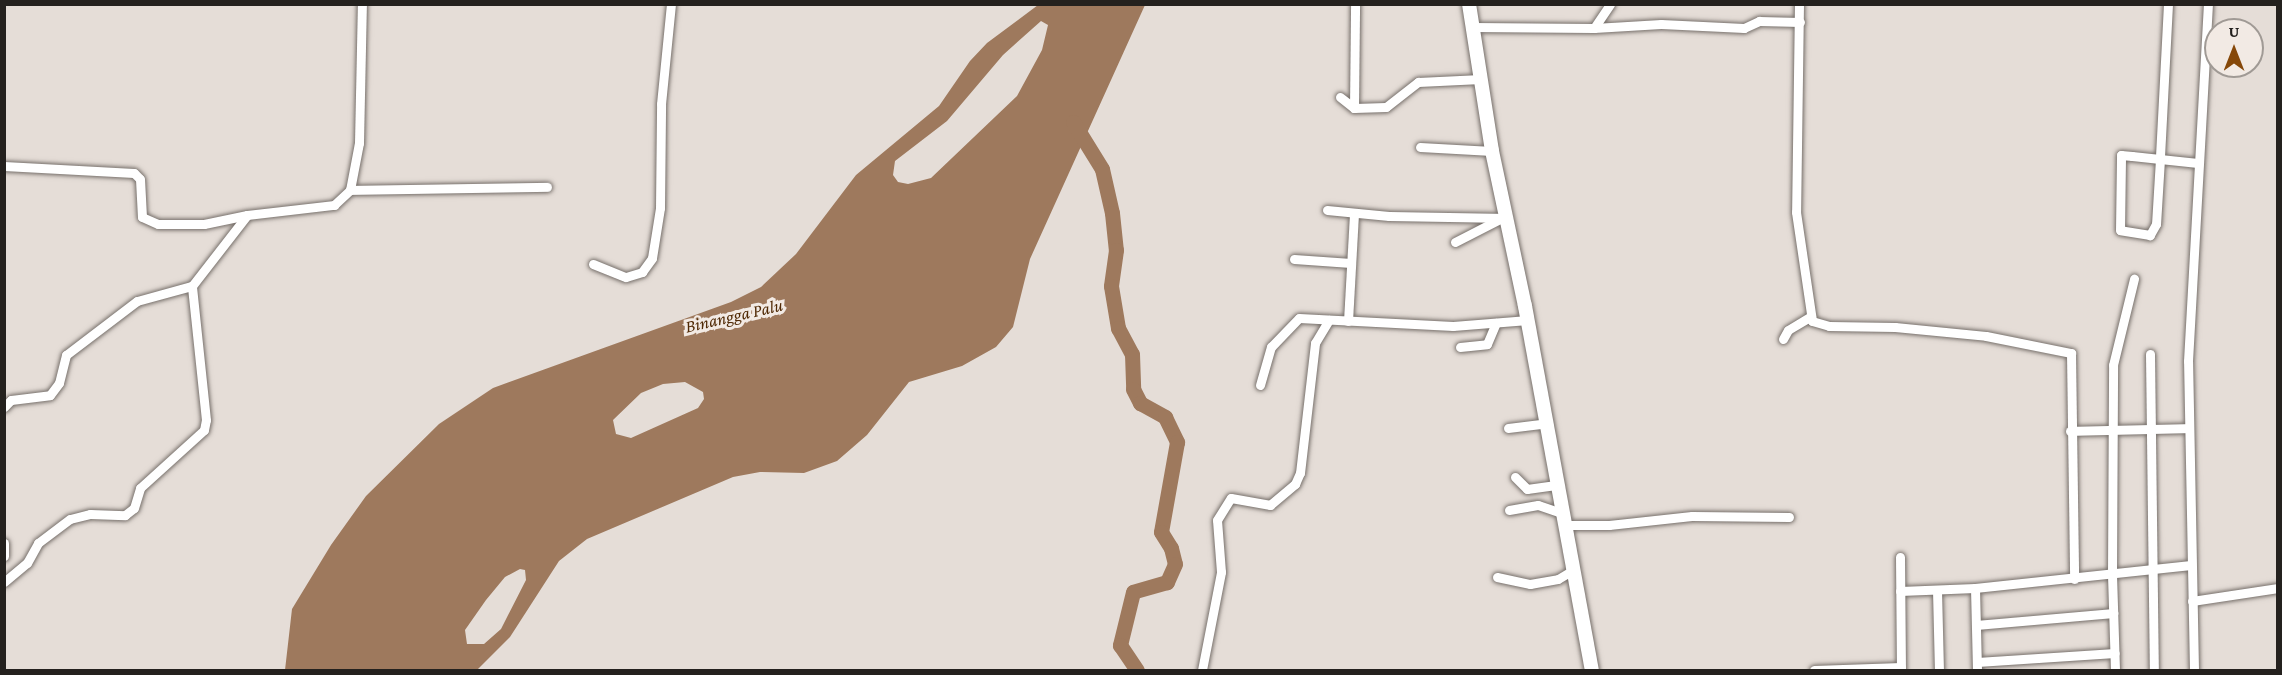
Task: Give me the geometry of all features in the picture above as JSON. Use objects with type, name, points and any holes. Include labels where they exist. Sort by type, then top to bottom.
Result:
[{"type":"main road","points":[[1469,4],[1504,218],[1528,320],[1556,485],[1592,670]]},
{"type":"street","points":[[4,166],[134,173],[140,179],[142,217],[158,224],[197,224],[247,215],[334,205],[350,190],[359,143],[362,4]]},
{"type":"street","points":[[593,264],[626,277],[642,272],[652,258],[660,208],[661,104],[671,4]]},
{"type":"street","points":[[1354,108],[1355,4]]},
{"type":"street","points":[[1594,28],[1610,4]]},
{"type":"street","points":[[1799,4],[1797,212],[1811,316],[1821,325],[1895,327],[1986,336],[2067,351],[2073,360],[2070,431],[2074,579]]},
{"type":"street","points":[[2168,4],[2160,159],[2152,233],[2120,230],[2121,155],[2160,159],[2198,163]]},
{"type":"street","points":[[2194,670],[2188,360],[2208,4]]},
{"type":"street","points":[[1472,27],[1594,28],[1661,24],[1744,28],[1759,21],[1800,22]]},
{"type":"street","points":[[1340,97],[1354,108],[1391,105],[1418,82],[1481,79]]},
{"type":"street","points":[[1419,147],[1492,151]]},
{"type":"street","points":[[350,190],[547,187]]},
{"type":"street","points":[[1327,210],[1504,218]]},
{"type":"street","points":[[1348,321],[1354,213]]},
{"type":"street","points":[[4,407],[11,400],[50,395],[59,383],[66,355],[137,301],[192,286],[247,215]]},
{"type":"street","points":[[1455,242],[1504,218]]},
{"type":"street","points":[[1294,259],[1351,263]]},
{"type":"street","points":[[2115,670],[2111,430],[2113,365],[2134,279]]},
{"type":"street","points":[[4,582],[27,562],[38,543],[70,519],[90,514],[125,515],[134,508],[140,488],[204,430],[206,420],[192,286]]},
{"type":"street","points":[[1783,339],[1788,330],[1811,316]]},
{"type":"street","points":[[1260,385],[1265,357],[1295,321],[1329,320],[1453,326],[1528,320]]},
{"type":"street","points":[[1202,670],[1221,572],[1217,520],[1231,498],[1270,505],[1295,484],[1300,473],[1315,343],[1329,320]]},
{"type":"street","points":[[1460,347],[1487,344],[1496,323]]},
{"type":"street","points":[[2150,354],[2149,429],[2154,670]]},
{"type":"street","points":[[1508,428],[1547,423]]},
{"type":"street","points":[[2070,431],[2189,428]]},
{"type":"street","points":[[1515,477],[1527,489],[1556,485]]},
{"type":"street","points":[[1509,510],[1538,505],[1564,519],[1609,525],[1692,516],[1789,517]]},
{"type":"street","points":[[4,543],[4,556]]},
{"type":"street","points":[[1814,670],[1901,669],[1900,557]]},
{"type":"street","points":[[1900,591],[1975,588],[2191,565]]},
{"type":"street","points":[[1497,577],[1530,584],[1558,579],[1573,570]]},
{"type":"street","points":[[1975,588],[1977,666],[2115,653]]},
{"type":"street","points":[[2192,601],[2277,588]]},
{"type":"street","points":[[1937,590],[1939,670]]},
{"type":"street","points":[[1976,625],[2113,613]]},
{"type":"water","name":"Binangga Palu","points":[[1038,5],[1145,5],[1030,259],[1013,327],[996,347],[962,366],[909,382],[867,435],[837,461],[804,473],[760,472],[733,477],[587,539],[559,561],[510,637],[477,670],[285,670],[292,609],[331,545],[366,496],[439,424],[493,388],[731,302],[761,287],[796,254],[856,175],[939,106],[970,61],[987,43]],"holes":[[[1041,21],[1048,25],[1042,50],[1017,96],[931,178],[908,184],[898,182],[893,175],[895,161],[947,121],[1003,55]],[[685,382],[703,392],[704,399],[698,408],[631,438],[616,434],[613,420],[641,393],[663,384]],[[520,569],[525,570],[526,580],[501,629],[484,644],[467,644],[465,630],[505,577]]]},
{"type":"waterway","points":[[1073,122],[1102,169],[1112,213],[1116,250],[1111,286],[1118,328],[1132,354],[1133,389],[1140,403],[1165,417],[1177,442],[1161,532],[1171,548],[1175,564],[1167,582],[1133,592],[1120,645],[1137,670]]}]
